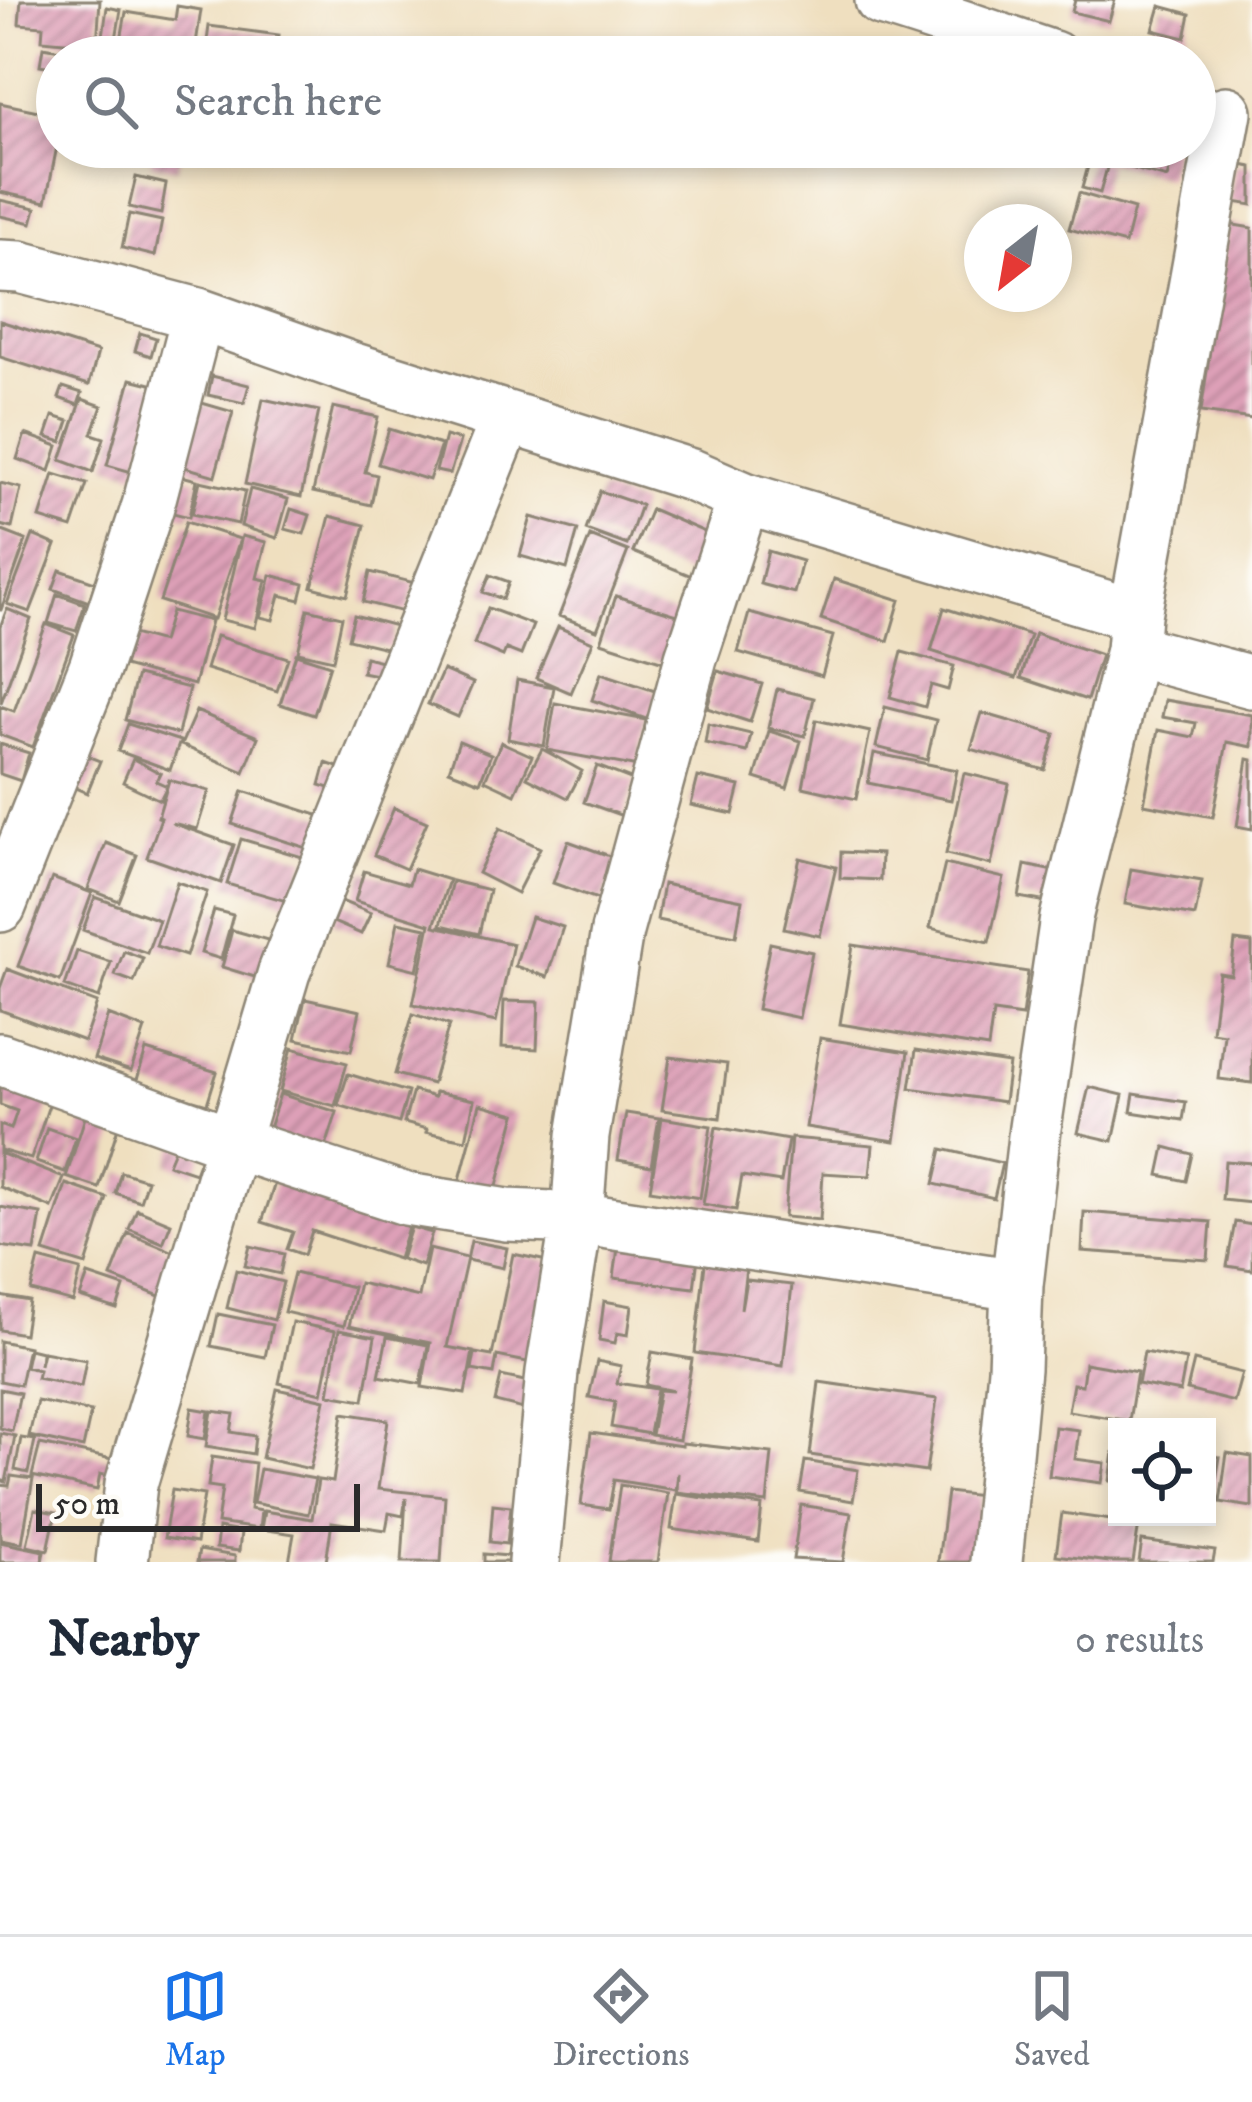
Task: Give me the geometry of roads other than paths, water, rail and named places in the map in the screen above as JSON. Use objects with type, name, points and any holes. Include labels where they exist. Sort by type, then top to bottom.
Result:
[{"type":"street","points":[[881,0],[954,10],[988,36]]},
{"type":"street","points":[[1216,157],[1224,111]]},
{"type":"street","points":[[996,1562],[1017,1285],[1066,918],[1133,632],[1214,168]]},
{"type":"street","points":[[0,266],[20,267],[198,314],[691,475],[744,498],[1133,632],[1252,682]]},
{"type":"street","points":[[0,906],[101,647],[148,506],[198,314]]},
{"type":"street","points":[[122,1562],[131,1484],[284,972],[507,418]]},
{"type":"street","points":[[534,1562],[552,1372],[578,1219],[584,1136],[616,931],[691,658],[744,498]]},
{"type":"street","points":[[0,1059],[234,1143],[406,1198],[1017,1285]]}]
